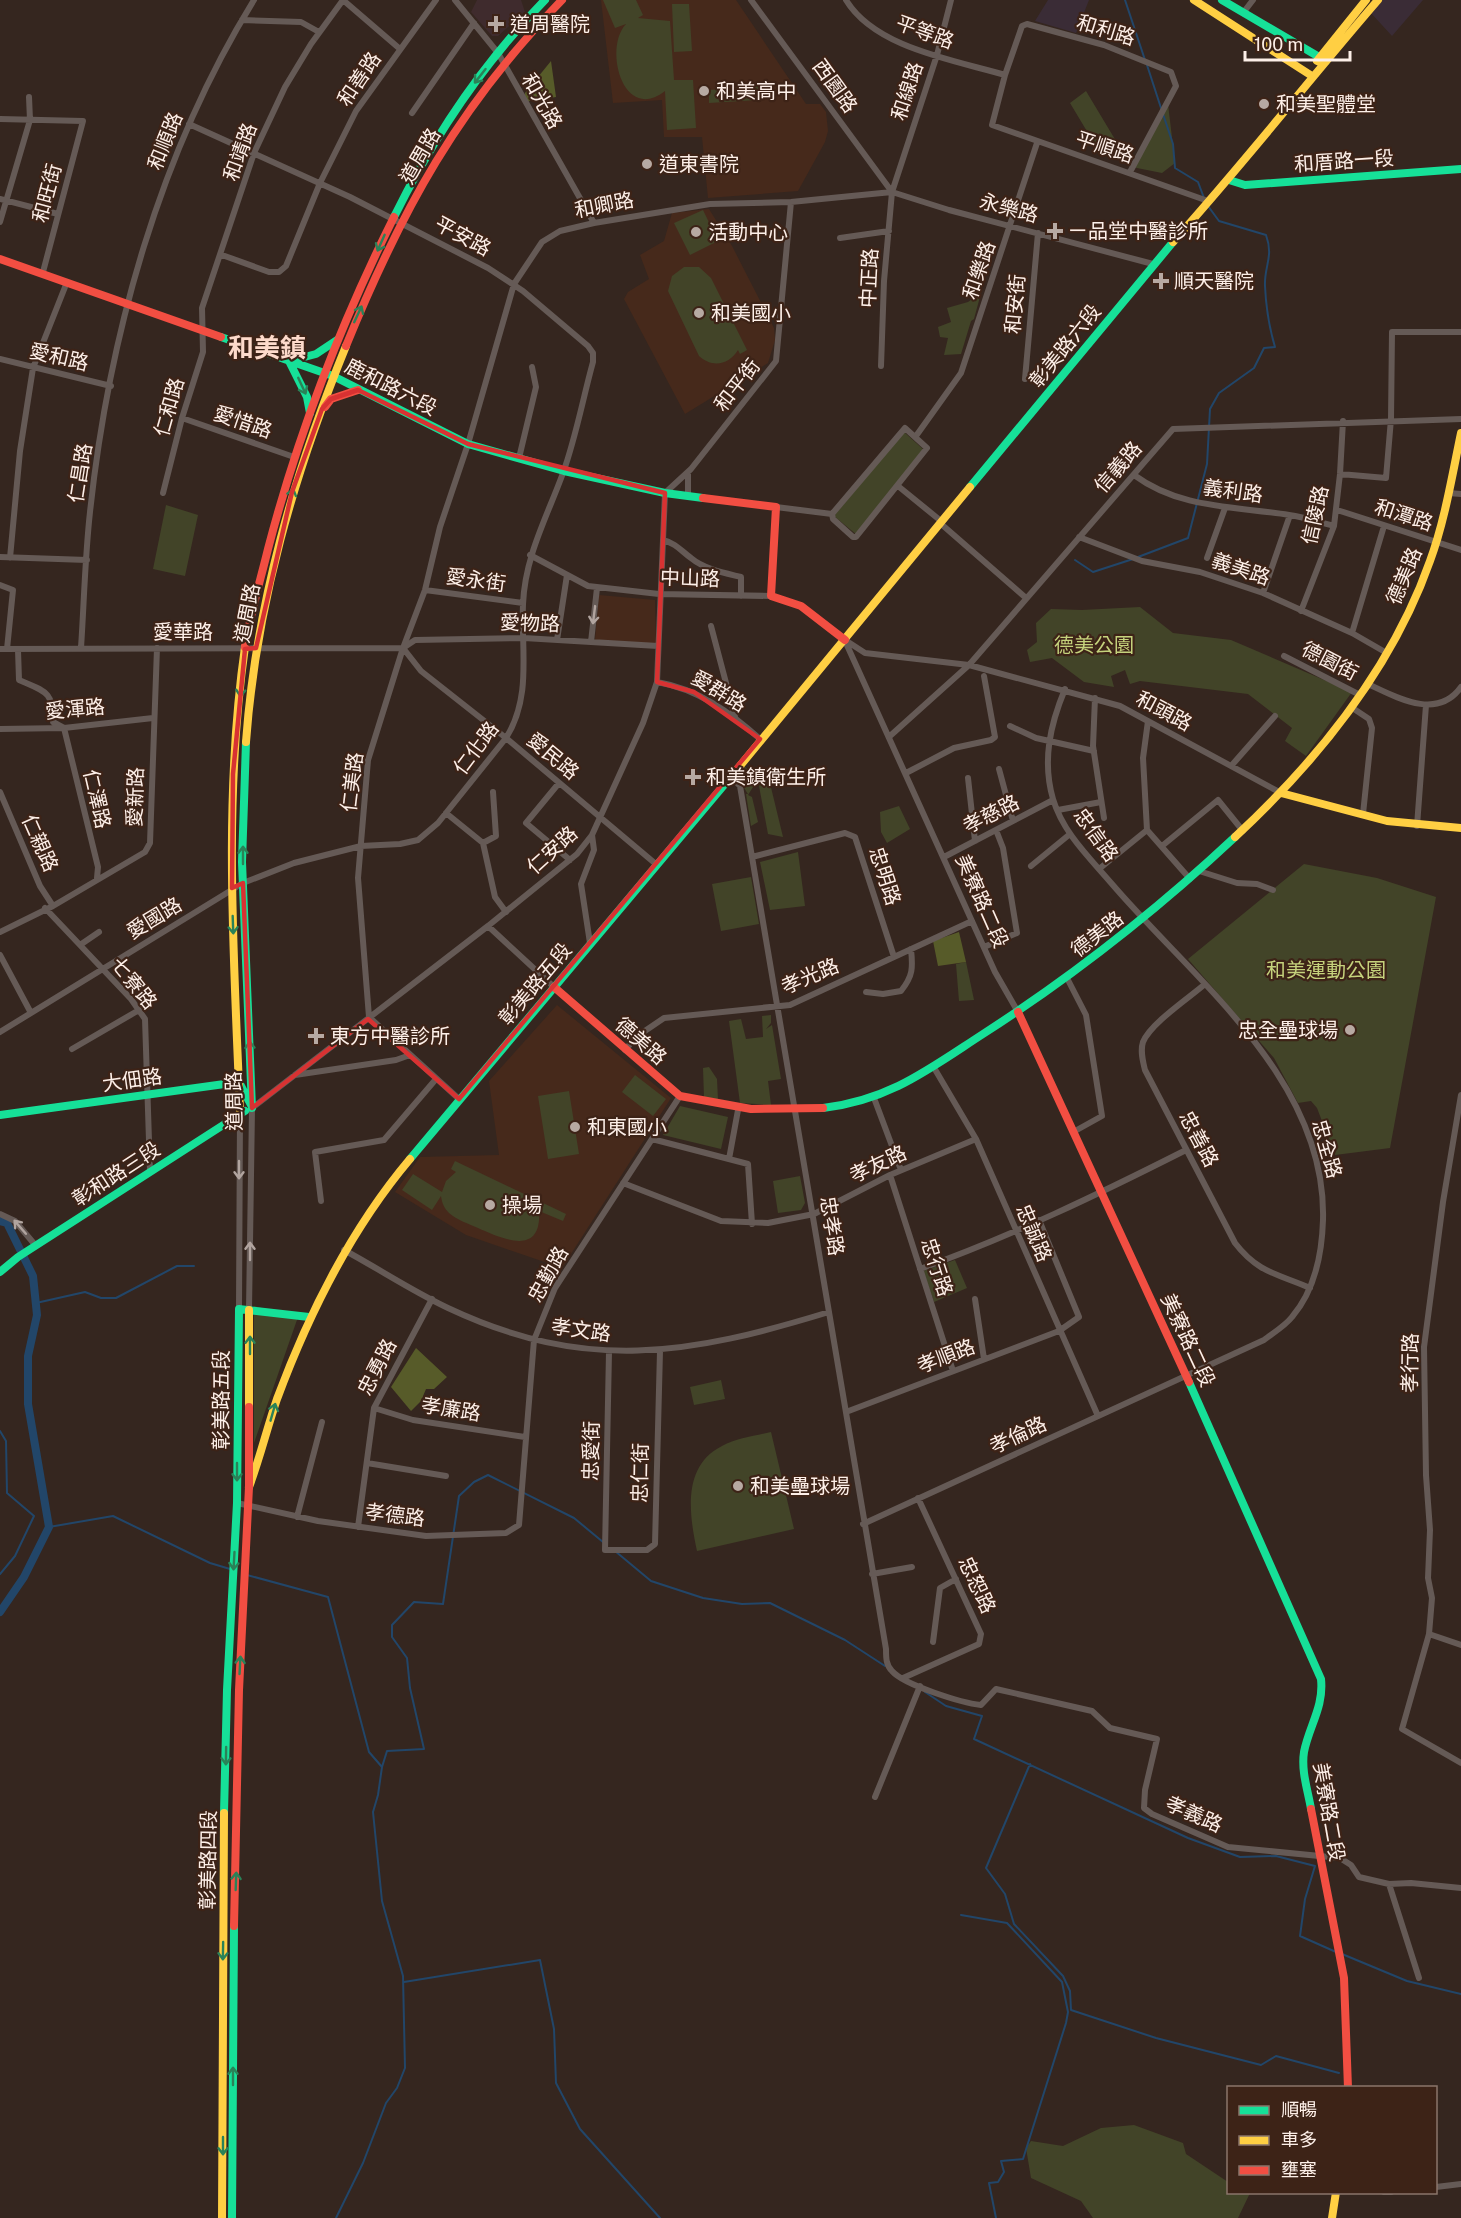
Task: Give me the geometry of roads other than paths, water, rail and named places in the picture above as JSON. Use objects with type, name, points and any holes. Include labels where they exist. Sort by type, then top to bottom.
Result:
[{"type":"main road","name":"道周路","points":[[252,1108],[243,883],[244,778],[256,648],[292,492],[322,409],[337,340],[392,218],[441,130],[498,53],[545,0]]},
{"type":"main road","name":"道周路","points":[[240,1112],[232,888],[233,774],[245,648],[282,493],[310,413],[402,223],[444,145],[535,25],[562,0]]},
{"type":"main road","points":[[1194,0],[1312,76]]},
{"type":"main road","points":[[1222,0],[1323,58]]},
{"type":"main road","name":"彰美路六段","points":[[845,640],[1153,264],[1229,180],[1312,76],[1366,0]]},
{"type":"main road","name":"彰美路六段","points":[[1323,58],[1378,0]]},
{"type":"main road","name":"和厝路一段","points":[[1229,180],[1245,185],[1461,169]]},
{"type":"main road","name":"鹿和路六段","points":[[0,259],[43,272],[329,374],[468,444],[564,471],[665,493],[776,507]]},
{"type":"main road","points":[[310,413],[307,397],[289,361],[316,354],[337,340]]},
{"type":"main road","points":[[322,409],[332,399],[358,390]]},
{"type":"main road","name":"德美路","points":[[554,987],[680,1095],[705,1104],[738,1110],[796,1108],[874,1098],[933,1066],[1067,978],[1142,920],[1242,831],[1313,759],[1368,684],[1407,614],[1436,543],[1461,433]]},
{"type":"main road","points":[[771,596],[776,507]]},
{"type":"main road","name":"中山路","points":[[771,596],[782,597],[808,612],[845,640]]},
{"type":"main road","name":"彰美路五段","points":[[249,1488],[276,1403],[309,1317],[344,1250],[386,1187],[845,640]]},
{"type":"main road","name":"和頭路","points":[[1281,793],[1417,826],[1461,828]]},
{"type":"main road","name":"美寮路二段","points":[[1017,1012],[1103,1192],[1321,1680],[1322,1707],[1303,1752],[1306,1790],[1344,1978],[1347,2086]]},
{"type":"main road","points":[[239,1082],[252,1108]]},
{"type":"main road","name":"大佃路","points":[[0,1115],[239,1082]]},
{"type":"main road","name":"彰和路三段","points":[[0,1272],[19,1256],[240,1112],[252,1108]]},
{"type":"main road","points":[[239,1309],[309,1317]]},
{"type":"main road","name":"彰美路五段","points":[[237,1503],[239,1309]]},
{"type":"main road","name":"彰美路五段","points":[[249,1310],[249,1505]]},
{"type":"main road","name":"彰美路四段","points":[[222,2218],[227,1690],[237,1503]]},
{"type":"main road","name":"彰美路四段","points":[[232,2218],[233,1984],[239,1690],[249,1505]]},
{"type":"main road","points":[[227,1690],[239,1690]]},
{"type":"main road","points":[[224,1833],[237,1831]]},
{"type":"main road","points":[[1332,2218],[1336,2194]]},
{"type":"street","name":"和順路","points":[[129,304],[149,227],[189,123],[207,84],[254,0]]},
{"type":"street","points":[[343,0],[400,49]]},
{"type":"street","name":"和靖路","points":[[203,330],[202,308],[222,255],[254,153],[276,104],[319,32],[343,0]]},
{"type":"street","name":"和善路","points":[[222,255],[270,272],[279,272],[291,255],[320,183],[356,111],[436,0]]},
{"type":"street","name":"和光路","points":[[455,0],[498,53],[594,223]]},
{"type":"street","name":"西園路","points":[[752,0],[892,192]]},
{"type":"street","name":"平等路","points":[[846,0],[860,18],[874,30],[893,40],[1005,75]]},
{"type":"street","name":"和線路","points":[[892,192],[936,55],[951,0]]},
{"type":"street","points":[[1243,13],[1253,0]]},
{"type":"street","points":[[242,20],[301,22],[319,32]]},
{"type":"street","points":[[412,113],[474,23]]},
{"type":"street","name":"和利路","points":[[992,125],[1018,30],[1027,24],[1104,45],[1171,72],[1176,86],[1130,172]]},
{"type":"street","points":[[0,222],[3,200],[30,120],[29,97]]},
{"type":"street","points":[[0,119],[30,120]]},
{"type":"street","name":"和旺街","points":[[30,120],[83,121],[43,272]]},
{"type":"street","name":"平安路","points":[[189,123],[392,218],[514,284],[593,353],[594,362],[564,471]]},
{"type":"street","name":"平順路","points":[[992,125],[1208,201]]},
{"type":"street","name":"和樂路","points":[[916,436],[961,373],[1038,143]]},
{"type":"street","name":"和卿路","points":[[468,444],[514,284],[542,242],[560,231],[594,223],[710,204],[792,202],[892,192]]},
{"type":"street","name":"永樂路","points":[[892,192],[942,208],[1153,264]]},
{"type":"street","name":"中正路","points":[[881,366],[892,192]]},
{"type":"street","points":[[3,200],[58,214]]},
{"type":"street","name":"和平街","points":[[665,493],[688,472],[776,361],[792,202]]},
{"type":"street","points":[[840,237],[889,231]]},
{"type":"street","name":"和安街","points":[[1025,379],[1038,233]]},
{"type":"street","points":[[10,558],[20,451],[33,368],[67,282]]},
{"type":"street","name":"仁昌路","points":[[81,648],[90,512],[111,386],[129,304]]},
{"type":"street","name":"仁和路","points":[[163,493],[182,418],[203,352],[203,330]]},
{"type":"street","points":[[1340,474],[1386,478],[1391,419],[1392,332],[1461,332]]},
{"type":"street","name":"愛和路","points":[[0,359],[111,386]]},
{"type":"street","points":[[519,458],[536,387],[532,367]]},
{"type":"street","name":"愛惜路","points":[[182,418],[294,457]]},
{"type":"street","name":"信義路","points":[[890,736],[969,665],[1176,428],[1391,419],[1461,419]]},
{"type":"street","name":"信陵路","points":[[1301,611],[1334,526],[1343,421]]},
{"type":"street","points":[[905,428],[927,448],[856,537],[833,519],[832,514],[905,428]]},
{"type":"street","name":"仁美路","points":[[369,1017],[358,878],[368,760],[403,648],[425,590],[440,527],[468,444]]},
{"type":"street","name":"仁化路","points":[[232,888],[294,863],[361,846],[400,844],[418,840],[446,813],[506,738],[520,707],[523,689],[523,603],[530,555],[564,471]]},
{"type":"street","points":[[688,472],[688,495]]},
{"type":"street","name":"義利路","points":[[1134,475],[1147,485],[1196,504],[1290,515],[1334,526]]},
{"type":"street","points":[[898,486],[1026,598]]},
{"type":"street","name":"仁安路","points":[[252,1108],[506,912],[570,860],[592,836],[643,723],[657,682],[665,493]]},
{"type":"street","points":[[1448,493],[1461,494]]},
{"type":"street","points":[[776,507],[832,514]]},
{"type":"street","points":[[1208,558],[1225,508]]},
{"type":"street","name":"和潭路","points":[[1337,510],[1461,550]]},
{"type":"street","points":[[1263,593],[1290,515]]},
{"type":"street","points":[[1352,633],[1384,526]]},
{"type":"street","name":"義美路","points":[[1079,537],[1135,558],[1200,572],[1263,593],[1352,633],[1385,652]]},
{"type":"street","points":[[663,540],[678,545],[691,559],[741,577],[741,596]]},
{"type":"street","name":"中山路","points":[[530,555],[588,586],[597,588],[659,594],[771,596]]},
{"type":"street","points":[[0,557],[87,560]]},
{"type":"street","points":[[557,640],[567,575]]},
{"type":"street","points":[[0,585],[13,590],[4,649]]},
{"type":"street","points":[[591,642],[597,588]]},
{"type":"street","name":"愛永街","points":[[425,590],[523,603]]},
{"type":"street","points":[[711,626],[735,717]]},
{"type":"street","name":"愛物路","points":[[403,648],[415,640],[524,638],[658,646]]},
{"type":"street","name":"和頭路","points":[[845,640],[865,653],[969,665],[1065,689],[1120,706],[1234,763],[1281,793]]},
{"type":"street","name":"美寮路二段","points":[[845,640],[984,947],[1017,1012]]},
{"type":"street","name":"愛新路","points":[[0,932],[53,906],[97,878],[139,857],[150,843],[157,648]]},
{"type":"street","name":"愛華路","points":[[4,649],[403,648]]},
{"type":"street","name":"愛民路","points":[[403,648],[421,671],[506,738],[657,865]]},
{"type":"street","points":[[18,650],[19,680],[47,693],[53,703],[53,722],[64,728]]},
{"type":"street","name":"德園街","points":[[1284,656],[1360,695]]},
{"type":"street","points":[[906,773],[954,748],[991,740],[995,737],[984,676]]},
{"type":"street","name":"愛群路","points":[[657,682],[687,689],[735,717],[760,739]]},
{"type":"street","points":[[1368,684],[1415,704],[1426,705],[1446,700],[1461,687]]},
{"type":"street","name":"忠信路","points":[[1065,689],[1048,741],[1048,772],[1053,800],[1070,834],[1142,920]]},
{"type":"street","points":[[1095,698],[1094,751],[1104,818]]},
{"type":"street","points":[[1417,826],[1426,705]]},
{"type":"street","points":[[1351,706],[1369,719],[1372,728],[1363,814]]},
{"type":"street","points":[[1234,763],[1275,716]]},
{"type":"street","name":"愛渾路","points":[[0,729],[64,728],[153,718]]},
{"type":"street","points":[[1148,721],[1143,758],[1147,830],[1190,879]]},
{"type":"street","points":[[1010,726],[1048,741],[1094,751]]},
{"type":"street","name":"仁澤路","points":[[64,728],[98,867],[97,878]]},
{"type":"street","points":[[999,769],[1012,821]]},
{"type":"street","name":"忠孝路","points":[[731,777],[740,786],[814,1214],[863,1524],[886,1649],[885,1661],[893,1673],[903,1678]]},
{"type":"street","points":[[968,778],[975,841]]},
{"type":"street","points":[[559,783],[526,823],[570,860]]},
{"type":"street","name":"仁親路","points":[[0,792],[40,886],[53,906]]},
{"type":"street","points":[[483,843],[496,836],[493,792]]},
{"type":"street","name":"孝慈路","points":[[944,857],[1053,800]]},
{"type":"street","points":[[1162,846],[1218,800],[1242,831]]},
{"type":"street","points":[[1058,810],[1101,802]]},
{"type":"street","points":[[446,813],[483,843],[495,897],[506,912]]},
{"type":"street","points":[[984,947],[1017,933],[1003,849],[996,830]]},
{"type":"street","points":[[1099,869],[1147,830]]},
{"type":"street","name":"忠明路","points":[[752,856],[844,833],[855,837],[894,957]]},
{"type":"street","points":[[1031,866],[1070,834]]},
{"type":"street","points":[[590,943],[581,884],[594,850],[592,836]]},
{"type":"street","points":[[1199,871],[1237,883],[1257,884],[1273,890]]},
{"type":"street","name":"愛國路","points":[[0,1032],[232,888]]},
{"type":"street","name":"七寮路","points":[[45,908],[102,968],[145,1019],[150,1171]]},
{"type":"street","name":"忠全路","points":[[1142,920],[1236,1018],[1269,1061],[1308,1134],[1320,1170],[1323,1205],[1319,1259],[1310,1288],[1292,1317],[1264,1340],[1186,1376]]},
{"type":"street","name":"孝光路","points":[[625,1050],[643,1031],[664,1018],[790,1005],[972,921]]},
{"type":"street","points":[[488,926],[554,987]]},
{"type":"street","points":[[80,945],[99,932]]},
{"type":"street","points":[[866,992],[883,994],[901,991],[910,980],[914,968],[911,949]]},
{"type":"street","points":[[0,955],[31,1012]]},
{"type":"street","points":[[1067,978],[1086,1015],[1102,1116],[1075,1131]]},
{"type":"street","name":"忠善路","points":[[1205,984],[1154,1029],[1143,1043],[1142,1057],[1145,1070],[1235,1243],[1247,1258],[1263,1270],[1310,1288]]},
{"type":"street","points":[[72,1048],[139,1010]]},
{"type":"street","points":[[369,1017],[459,1099]]},
{"type":"street","points":[[294,1075],[410,1055]]},
{"type":"street","name":"忠誠路","points":[[933,1066],[976,1139],[1098,1416]]},
{"type":"street","points":[[321,1201],[315,1152],[384,1140],[436,1078]]},
{"type":"street","name":"忠勤路","points":[[523,1495],[525,1437],[534,1340],[555,1288],[680,1095]]},
{"type":"street","name":"孝行路","points":[[1461,1095],[1443,1202],[1424,1347],[1426,1475],[1430,1530],[1428,1578],[1432,1598],[1429,1634],[1402,1729],[1461,1763]]},
{"type":"street","points":[[874,1098],[901,1170]]},
{"type":"street","name":"道周路","points":[[249,1310],[252,1108]]},
{"type":"street","points":[[729,1159],[738,1110]]},
{"type":"street","name":"道周路","points":[[239,1309],[240,1112]]},
{"type":"street","points":[[652,1138],[748,1164],[752,1224]]},
{"type":"street","name":"孝友路","points":[[623,1183],[721,1221],[752,1224],[814,1214],[890,1174],[976,1139]]},
{"type":"street","points":[[920,1269],[1016,1231],[1103,1192],[1186,1150]]},
{"type":"street","name":"忠行路","points":[[890,1174],[953,1371]]},
{"type":"street","points":[[0,1214],[15,1221],[36,1246]]},
{"type":"street","points":[[1039,1220],[1079,1317],[1059,1331]]},
{"type":"street","name":"孝文路","points":[[344,1250],[449,1308],[534,1340],[569,1348],[609,1352],[660,1351],[702,1346],[829,1312]]},
{"type":"street","name":"忠勇路","points":[[358,1527],[374,1408],[432,1299]]},
{"type":"street","points":[[975,1299],[984,1359]]},
{"type":"street","name":"孝順路","points":[[846,1412],[1059,1331]]},
{"type":"street","name":"忠仁街","points":[[605,1550],[647,1550],[655,1544],[660,1351]]},
{"type":"street","name":"忠愛街","points":[[605,1550],[609,1352]]},
{"type":"street","name":"孝倫路","points":[[863,1524],[1186,1376]]},
{"type":"street","name":"孝廉路","points":[[374,1408],[413,1420],[525,1437]]},
{"type":"street","points":[[297,1517],[322,1422]]},
{"type":"street","points":[[367,1463],[446,1476]]},
{"type":"street","name":"孝德路","points":[[237,1503],[297,1517],[426,1536],[506,1533],[519,1525],[523,1495]]},
{"type":"street","name":"忠恕路","points":[[903,1678],[979,1644],[981,1634],[918,1498]]},
{"type":"street","points":[[872,1574],[912,1567]]},
{"type":"street","points":[[933,1642],[940,1588],[956,1579]]},
{"type":"street","points":[[1429,1634],[1461,1645]]},
{"type":"street","name":"孝義路","points":[[903,1678],[964,1703],[981,1704],[996,1689],[1092,1711],[1110,1728],[1157,1739],[1145,1790],[1144,1808],[1152,1814],[1228,1847],[1340,1858],[1351,1864],[1359,1877],[1389,1884],[1411,1883],[1461,1888]]},
{"type":"street","points":[[875,1797],[920,1686]]},
{"type":"street","points":[[1389,1884],[1419,1978]]},
{"type":"street","points":[[1437,2187],[1461,2184]]},
{"type":"waterway","points":[[1125,0],[1145,60]]},
{"type":"waterway","points":[[1147,65],[1161,108]]},
{"type":"waterway","points":[[1163,114],[1173,144],[1175,168],[1198,182],[1204,198]]},
{"type":"waterway","points":[[1138,557],[1188,538],[1207,464],[1210,409],[1219,393],[1254,368],[1264,348],[1275,347],[1265,294],[1269,256],[1266,235],[1219,221],[1208,206]]},
{"type":"waterway","points":[[1075,560],[1093,572],[1133,559]]},
{"type":"waterway","points":[[0,1221],[7,1223],[33,1276],[37,1315],[28,1356],[28,1404],[49,1527],[24,1577],[0,1612]]},
{"type":"waterway","points":[[36,1303],[85,1292],[101,1298],[116,1298],[177,1266],[194,1266]]},
{"type":"waterway","points":[[0,1431],[6,1441],[7,1493],[34,1516],[15,1556],[0,1574]]},
{"type":"waterway","points":[[382,1767],[387,1751],[424,1749],[410,1688],[407,1658],[392,1637],[392,1625],[414,1602],[443,1604],[459,1496],[474,1482],[488,1475],[574,1518],[603,1542]]},
{"type":"waterway","points":[[49,1527],[113,1516],[210,1563],[230,1569]]},
{"type":"waterway","points":[[615,1551],[651,1581],[703,1598],[742,1604],[770,1603],[845,1640],[885,1666]]},
{"type":"waterway","points":[[247,1575],[328,1597],[369,1752],[382,1767],[373,1812],[382,1901],[403,1976],[405,2068],[397,2088],[386,2103],[363,2163],[336,2218]]},
{"type":"waterway","points":[[925,1692],[946,1706],[982,1716],[974,1739],[1188,1838],[1240,1857],[1276,1856],[1315,1866],[1305,1899],[1300,1936],[1336,1952]]},
{"type":"waterway","points":[[1030,1764],[986,1868],[1005,1894],[1014,1924],[1063,1976],[1070,1991],[1071,2010],[1156,2038],[1261,2065],[1276,2056],[1339,2073]]},
{"type":"waterway","points":[[961,1915],[1007,1923],[1062,1982],[1068,2012],[1023,2159],[1001,2161],[1004,2172],[998,2182],[989,2183],[996,2218]]},
{"type":"waterway","points":[[1342,1954],[1407,1981],[1461,1994]]},
{"type":"waterway","points":[[404,1982],[540,1960],[554,2029],[556,2083],[580,2129],[660,2218]]},
{"type":"place","name":"道周醫院","points":[[496,24]]},
{"type":"place","name":"和美高中","points":[[704,91]]},
{"type":"place","name":"和美聖體堂","points":[[1264,104]]},
{"type":"place","name":"道東書院","points":[[647,164]]},
{"type":"place","name":"ㄧ品堂中醫診所","points":[[1055,231]]},
{"type":"place","name":"活動中心","points":[[696,232]]},
{"type":"place","name":"順天醫院","points":[[1161,281]]},
{"type":"place","name":"和美國小","points":[[699,313]]},
{"type":"place","name":"和美鎮衛生所","points":[[693,777]]},
{"type":"place","name":"忠全壘球場","points":[[1350,1030]]},
{"type":"place","name":"東方中醫診所","points":[[316,1036]]},
{"type":"place","name":"和東國小","points":[[575,1127]]},
{"type":"place","name":"操場","points":[[490,1205]]},
{"type":"place","name":"和美壘球場","points":[[738,1486]]},
{"type":"district","name":"和美鎮","points":[[267,347]]},
{"type":"park label","name":"德美公園","points":[[1094,645]]},
{"type":"park label","name":"和美運動公園","points":[[1326,970]]}]
